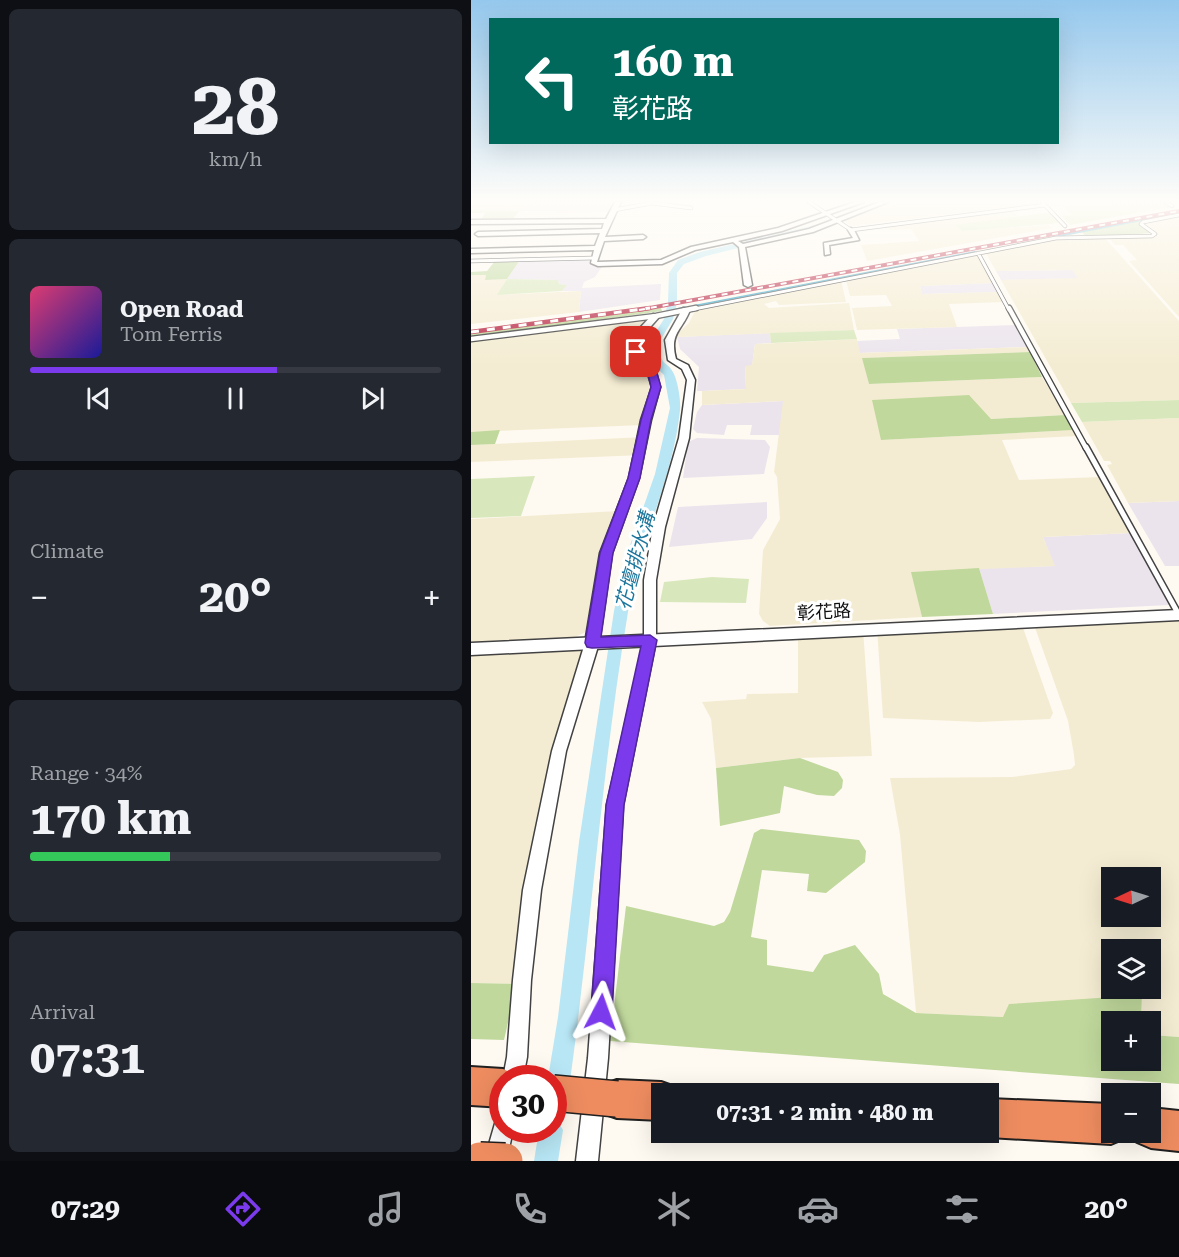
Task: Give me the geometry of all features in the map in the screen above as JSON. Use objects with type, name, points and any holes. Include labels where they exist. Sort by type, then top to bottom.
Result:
[{"type":"highway","points":[[567,1094],[651,1101]]},
{"type":"highway","points":[[999,1118],[1101,1124]]},
{"type":"highway","points":[[1161,1129],[1179,1131]]},
{"type":"street","points":[[594,258],[594,262],[599,264],[662,262],[675,256]]},
{"type":"street","points":[[741,256],[750,288]]},
{"type":"street","points":[[587,1161],[599,1058],[615,805],[650,640],[650,580],[659,527],[684,438],[691,380],[683,364],[672,360],[669,345],[670,336],[685,316],[683,310]]},
{"type":"street","points":[[511,1065],[517,1057],[522,980],[533,890],[559,751],[597,643],[606,553],[634,478],[646,420],[656,387],[652,373],[639,359],[636,343],[641,332],[658,315]]},
{"type":"street","name":"彰花路","points":[[471,649],[1179,615]]},
{"type":"street","points":[[488,1160],[496,1143]]},
{"type":"lane","points":[[471,339],[658,315],[961,256]]},
{"type":"lane","points":[[980,256],[1179,615]]},
{"type":"lane","points":[[471,261],[594,258]]},
{"type":"lane","points":[[750,288],[757,295]]},
{"type":"shaded area","points":[[865,256],[894,256],[867,261]]},
{"type":"shaded area","points":[[966,256],[978,256],[993,283],[920,286],[922,294],[997,292],[1003,302],[949,304],[957,327],[857,330],[852,308],[892,306],[886,295],[850,296],[846,280]]},
{"type":"shaded area","points":[[987,256],[1121,256],[1179,321],[1179,400],[1071,403],[1001,280],[1078,278],[1072,270],[996,271]]},
{"type":"shaded area","points":[[1133,256],[1179,256],[1179,317],[1129,261],[1137,260]]},
{"type":"shaded area","points":[[593,258],[592,264],[603,265],[595,277],[584,282],[582,288],[661,284],[660,300],[579,312],[581,291],[562,291],[567,285],[559,284],[558,280],[507,279],[520,260]]},
{"type":"shaded area","points":[[1073,270],[1079,279],[1001,280],[996,271]]},
{"type":"shaded area","points":[[471,275],[486,275],[485,280],[507,279],[498,295],[581,291],[579,312],[471,324]]},
{"type":"shaded area","points":[[841,280],[846,302],[779,305],[776,301],[764,304],[769,308],[849,303],[854,330],[677,337],[689,323],[696,309],[703,306]]},
{"type":"shaded area","points":[[993,283],[997,292],[922,294],[920,286]]},
{"type":"shaded area","points":[[649,316],[650,319],[642,328],[638,353],[655,370],[657,376],[643,425],[471,432],[471,342]]},
{"type":"shaded area","points":[[1015,325],[1027,347],[859,353],[857,341],[900,339],[897,329]]},
{"type":"shaded area","points":[[770,333],[771,343],[755,344],[752,366],[745,366],[746,389],[697,391],[699,367],[680,349],[677,337]]},
{"type":"shaded area","points":[[857,339],[860,353],[1027,347],[1030,352],[863,358],[869,384],[1042,377],[1065,415],[991,419],[881,440],[1074,430],[1077,436],[1002,440],[1019,480],[1100,477],[1131,533],[1043,537],[1055,566],[912,572],[922,617],[770,626],[759,614],[763,550],[780,519],[777,477],[774,472],[783,401],[702,405],[702,391],[746,389],[745,366],[752,365],[755,344]]},
{"type":"shaded area","points":[[784,401],[780,435],[750,435],[752,425],[727,425],[724,435],[697,433],[693,429],[697,412],[702,405]]},
{"type":"shaded area","points":[[1179,418],[1179,501],[1128,503],[1107,465],[1112,464],[1110,461],[1104,461],[1082,422]]},
{"type":"shaded area","points":[[645,437],[643,455],[471,462],[471,445]]},
{"type":"shaded area","points":[[697,438],[765,440],[770,447],[764,474],[683,478],[688,442]]},
{"type":"shaded area","points":[[1179,501],[1179,566],[1165,566],[1128,503]]},
{"type":"shaded area","points":[[767,502],[767,518],[752,539],[669,547],[678,507]]},
{"type":"shaded area","points":[[618,511],[590,630],[575,637],[471,642],[471,519]]},
{"type":"shaded area","points":[[1131,533],[1169,605],[993,614],[979,568],[1054,566],[1043,537]]},
{"type":"shaded area","points":[[1176,616],[1179,621],[1179,1037],[1161,1036],[1161,1011],[1141,1011],[1142,999],[1161,999],[1161,939],[1101,939],[1101,999],[1117,999],[1003,1017],[916,1013],[900,835],[890,778],[1012,777],[1071,769],[1075,765],[1068,721],[1033,622]]},
{"type":"shaded area","points":[[1021,622],[1053,713],[1050,719],[979,722],[883,718],[877,628]]},
{"type":"shaded area","points":[[863,629],[872,756],[800,758],[716,768],[711,719],[702,702],[746,699],[747,694],[798,693],[798,633]]},
{"type":"shaded area","points":[[588,646],[517,984],[471,983],[471,649]]},
{"type":"green space","points":[[520,260],[507,279],[485,280],[486,275],[471,275],[471,272],[487,271],[495,261]]},
{"type":"green space","points":[[507,279],[558,280],[559,284],[567,285],[562,291],[497,295]]},
{"type":"green space","points":[[661,308],[662,311],[471,338],[471,333]]},
{"type":"green space","points":[[854,330],[857,339],[771,343],[770,333]]},
{"type":"green space","points":[[1030,352],[1042,377],[869,384],[862,358]]},
{"type":"green space","points":[[969,395],[991,419],[1065,415],[1074,430],[881,440],[872,400]]},
{"type":"green space","points":[[1179,400],[1179,418],[1082,422],[1071,403]]},
{"type":"green space","points":[[500,430],[495,444],[471,445],[471,432]]},
{"type":"green space","points":[[535,476],[521,516],[471,518],[471,479]]},
{"type":"green space","points":[[979,568],[993,614],[922,617],[911,572]]},
{"type":"green space","points":[[712,577],[749,579],[746,603],[660,602],[664,582]]},
{"type":"green space","points":[[800,758],[838,772],[843,780],[842,788],[834,796],[817,795],[784,786],[780,813],[720,826],[716,768]]},
{"type":"green space","points":[[761,829],[859,840],[866,851],[865,862],[826,893],[807,891],[809,874],[762,870],[751,937],[767,940],[767,965],[813,972],[824,955],[855,945],[879,974],[883,994],[916,1013],[1003,1017],[1009,1004],[1101,998],[1142,999],[1141,1011],[1101,1011],[1101,1071],[1161,1071],[1161,1036],[1179,1037],[1179,1084],[610,1041],[626,906],[714,926],[724,922],[730,912],[754,833]]},
{"type":"green space","points":[[471,983],[517,984],[504,1040],[471,1039]]},
{"type":"waterway","name":"花壇排水溝","points":[[561,1065],[569,1017],[588,842],[621,611],[634,554],[661,474],[675,408],[669,374],[655,361],[653,344],[665,327],[671,311],[673,273],[681,262],[697,256]]},
{"type":"waterway","points":[[694,306],[953,256]]},
{"type":"waterway","points":[[671,311],[685,308]]},
{"type":"waterway","points":[[678,310],[686,308]]},
{"type":"waterway","name":"花壇排水溝","points":[[546,1161],[549,1143]]},
{"type":"railway","points":[[650,308],[933,256]]},
{"type":"railway","points":[[471,332],[650,308]]},
{"type":"railway","points":[[639,310],[650,308]]},
{"type":"route","points":[[601,1012],[615,805],[650,640],[592,643],[606,553],[634,478],[646,420],[656,387],[652,373],[639,359],[636,352]]}]
